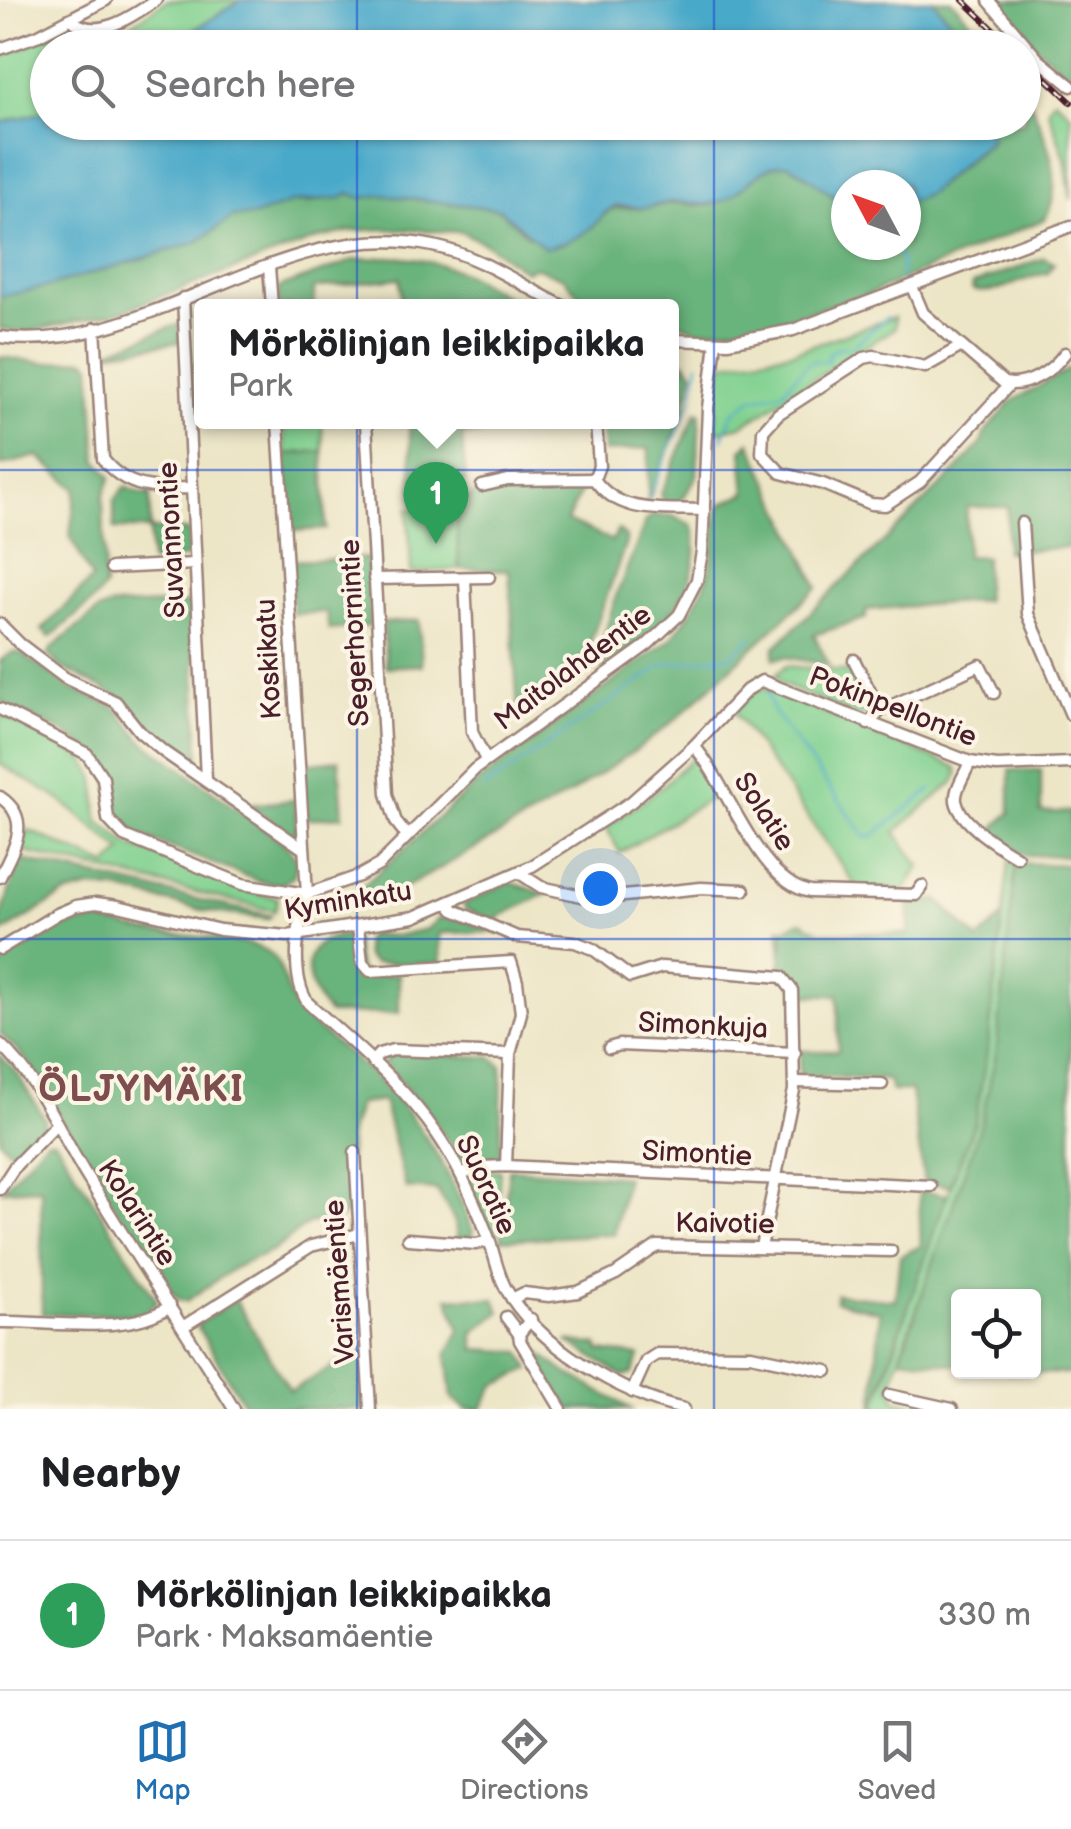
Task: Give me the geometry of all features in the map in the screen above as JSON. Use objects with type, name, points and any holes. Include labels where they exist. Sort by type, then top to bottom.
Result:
[{"type":"street","points":[[47,30],[106,0]]},
{"type":"street","points":[[71,20],[81,27],[110,26],[156,0]]},
{"type":"street","points":[[990,1],[1013,30]]},
{"type":"street","points":[[0,49],[30,37]]},
{"type":"street","points":[[1041,59],[1071,86]]},
{"type":"street","points":[[679,340],[716,342],[794,330],[1071,226]]},
{"type":"street","points":[[0,337],[44,338],[95,328],[268,267],[341,244],[368,241],[415,242],[457,252],[550,299]]},
{"type":"street","points":[[268,267],[271,299]]},
{"type":"street","points":[[912,287],[923,313],[995,377],[1010,384],[1026,382],[1054,367],[1065,353]]},
{"type":"street","name":"Suvannontie","points":[[183,298],[206,779]]},
{"type":"street","points":[[95,328],[104,459],[122,476],[148,490],[192,488]]},
{"type":"street","name":"Maitolahdentie","points":[[307,894],[370,871],[486,760],[674,621],[697,580],[716,342]]},
{"type":"street","points":[[960,348],[925,367],[874,356],[864,358],[778,414],[762,431],[762,452],[780,473],[885,505],[920,482],[1010,384]]},
{"type":"street","name":"Koskikatu","points":[[278,429],[307,894]]},
{"type":"street","name":"Segerhornintie","points":[[366,429],[388,794],[396,822],[407,836]]},
{"type":"street","points":[[594,479],[600,466],[597,429]]},
{"type":"street","points":[[594,479],[602,490],[628,506],[704,510]]},
{"type":"street","points":[[482,486],[508,480],[594,479]]},
{"type":"street","points":[[1022,523],[1028,614],[1071,715]]},
{"type":"street","points":[[111,568],[196,564]]},
{"type":"street","points":[[374,579],[489,577]]},
{"type":"street","points":[[464,579],[472,732],[486,760]]},
{"type":"street","points":[[0,624],[65,678],[116,702],[140,732],[164,752],[302,848]]},
{"type":"street","points":[[854,660],[880,711]]},
{"type":"street","points":[[868,724],[880,711],[980,664],[994,694]]},
{"type":"street","name":"Pokinpellontie","points":[[762,681],[970,762],[997,766],[1071,763]]},
{"type":"street","name":"Kyminkatu","points":[[0,949],[57,914],[76,906],[96,904],[220,930],[300,935],[414,917],[543,860],[631,802],[762,681]]},
{"type":"street","points":[[0,709],[87,754],[103,778],[108,819],[124,836],[242,884],[307,894],[300,935]]},
{"type":"street","name":"Solatie","points":[[694,746],[772,867],[794,887],[810,892],[916,894],[922,886]]},
{"type":"street","points":[[970,762],[957,791],[960,810],[996,845],[1018,857]]},
{"type":"street","points":[[0,797],[17,811],[19,826],[0,877]]},
{"type":"street","points":[[518,872],[541,887],[595,899],[688,889],[744,890]]},
{"type":"street","points":[[449,904],[454,910],[516,937],[566,939],[585,946],[630,977],[662,968],[782,977],[792,990],[794,1082],[761,1247]]},
{"type":"street","points":[[358,927],[362,962],[370,971],[511,962],[521,1014],[510,1054],[506,1166]]},
{"type":"street","name":"Suoratie","points":[[300,935],[297,974],[305,999],[372,1062],[436,1132],[462,1174],[512,1299],[576,1360],[632,1392],[684,1409]]},
{"type":"street","name":"Kolarintie","points":[[0,1044],[20,1066],[234,1409]]},
{"type":"street","name":"Simonkuja","points":[[609,1048],[619,1044],[795,1053]]},
{"type":"street","points":[[372,1062],[379,1054],[394,1050],[510,1054]]},
{"type":"street","points":[[794,1082],[882,1084]]},
{"type":"street","points":[[0,1188],[15,1166],[56,1124]]},
{"type":"street","name":"Varismäentie","points":[[355,1152],[370,1409]]},
{"type":"street","name":"Simontie","points":[[462,1174],[506,1166],[931,1186]]},
{"type":"street","points":[[184,1326],[311,1246],[359,1234]]},
{"type":"street","points":[[408,1238],[476,1244],[489,1241]]},
{"type":"street","name":"Kaivotie","points":[[512,1299],[524,1293],[549,1296],[578,1292],[616,1274],[657,1246],[891,1251]]},
{"type":"street","points":[[0,1322],[128,1323],[150,1318],[170,1306]]},
{"type":"street","points":[[506,1317],[561,1409]]},
{"type":"street","points":[[518,1334],[532,1319]]},
{"type":"street","points":[[632,1392],[646,1360],[657,1354],[751,1355],[826,1372]]},
{"type":"street","points":[[889,1395],[952,1409]]},
{"type":"green space","points":[[167,0],[241,0],[194,30],[121,30]]},
{"type":"green space","points":[[932,0],[951,0],[979,30],[958,30]]},
{"type":"green space","points":[[994,0],[1071,0],[1071,78],[1041,51],[1041,30],[1017,29]]},
{"type":"green space","points":[[30,44],[30,115],[0,123],[0,57]]},
{"type":"green space","points":[[1054,99],[1071,114],[1071,200],[1065,158],[1048,109]]},
{"type":"green space","points":[[1041,129],[1050,153],[1054,186],[1045,219],[869,294],[765,325],[699,331],[679,322],[679,299],[582,298],[564,278],[535,267],[525,271],[462,232],[384,229],[320,238],[119,312],[27,332],[0,329],[0,297],[197,242],[233,217],[255,216],[293,202],[309,203],[348,193],[362,198],[382,195],[499,209],[528,236],[594,226],[614,209],[712,204],[726,199],[770,168],[790,165],[831,195],[831,260],[921,260],[921,197],[990,140],[1041,140]]},
{"type":"green space","points":[[388,257],[427,261],[474,278],[510,299],[402,299],[400,278],[314,288],[314,299],[279,299],[278,288],[354,260]]},
{"type":"green space","points":[[1044,258],[1054,263],[1048,273],[999,289],[972,289],[973,284]]},
{"type":"green space","points":[[894,317],[895,328],[741,426],[715,432],[718,378],[724,363],[793,352]]},
{"type":"green space","points":[[179,324],[181,342],[100,354]]},
{"type":"green space","points":[[0,357],[47,363],[85,359],[91,364],[97,460],[111,477],[103,497],[105,587],[50,637],[42,630],[92,579],[70,536],[76,489],[38,456],[0,466]]},
{"type":"green space","points":[[679,361],[694,372],[679,422]]},
{"type":"green space","points":[[1071,368],[1071,547],[1006,552],[1008,507],[967,507],[966,556],[985,557],[985,600],[866,610],[866,618],[814,635],[829,665],[785,657],[774,659],[774,648],[953,474],[1011,402]]},
{"type":"green space","points":[[696,412],[700,412],[697,476],[680,503],[665,503],[661,494]]},
{"type":"green space","points":[[284,429],[322,429],[323,451],[285,454]]},
{"type":"green space","points":[[409,429],[515,429],[462,435],[466,482],[442,496],[414,498]]},
{"type":"green space","points":[[602,429],[676,429],[648,502],[649,448],[604,452]]},
{"type":"green space","points":[[750,442],[818,587],[675,720],[636,750],[571,793],[404,888],[364,897],[361,888],[480,780],[671,639],[694,607],[706,580],[717,511],[723,503],[746,493],[742,450]]},
{"type":"green space","points":[[323,451],[326,529],[289,531],[285,454]]},
{"type":"green space","points":[[584,485],[567,521],[612,541],[618,530],[626,537],[626,543],[582,665],[557,689],[518,713],[509,570],[459,569],[456,505],[481,491]]},
{"type":"green space","points":[[125,487],[150,493],[150,529],[189,531],[188,557],[151,562],[149,529],[114,529],[114,501]]},
{"type":"green space","points":[[456,505],[459,569],[411,573],[408,509]]},
{"type":"green space","points":[[653,515],[673,516],[692,525],[696,548],[689,582],[659,626],[599,669],[595,666],[616,596],[646,521]]},
{"type":"green space","points":[[368,558],[370,626],[329,630],[326,612],[293,614],[289,561]]},
{"type":"green space","points":[[192,603],[199,757],[193,761],[143,726],[117,696],[61,667],[48,655],[98,611],[111,606]]},
{"type":"green space","points":[[419,620],[422,665],[386,667],[383,623]]},
{"type":"green space","points":[[13,652],[72,689],[115,707],[143,741],[283,842],[298,860],[293,877],[281,885],[262,882],[132,833],[115,815],[108,774],[93,753],[0,702],[0,661]]},
{"type":"green space","points":[[786,666],[854,672],[874,709],[857,716],[783,685],[775,675]]},
{"type":"green space","points":[[765,688],[956,767],[954,782],[895,832],[920,866],[904,891],[858,889],[734,711],[757,689]]},
{"type":"green space","points":[[0,714],[88,764],[95,779],[98,821],[129,845],[252,892],[278,898],[275,911],[21,851],[28,830],[108,866],[122,851],[59,799],[0,764]]},
{"type":"green space","points":[[694,756],[717,794],[620,853],[606,827],[656,792]]},
{"type":"green space","points":[[339,760],[343,816],[305,819],[302,764]]},
{"type":"green space","points":[[1010,770],[1041,770],[1041,812],[1071,812],[1071,856],[1023,855],[988,834],[1010,813]]},
{"type":"green space","points":[[295,800],[297,830],[291,835],[250,805]]},
{"type":"green space","points":[[19,859],[271,916],[268,919],[205,911],[119,890],[90,888],[64,895],[0,934],[0,921]]},
{"type":"green space","points":[[1009,861],[1016,863],[1000,1030],[988,1096],[970,1161],[890,1389],[894,1390],[895,1400],[933,1409],[875,1409],[928,1246],[975,1122],[928,1057],[782,955],[779,928],[809,929],[987,1053]]},
{"type":"green space","points":[[1016,863],[1071,865],[1071,1374],[1041,1373],[1041,1289],[951,1289],[951,1364],[900,1358],[980,1127],[996,1054]]},
{"type":"green space","points":[[509,882],[546,894],[499,917],[498,923],[465,909],[464,904]]},
{"type":"green space","points":[[938,900],[978,940],[1002,918],[975,1122],[950,1186],[924,1182],[911,1091],[892,1091],[888,1080],[799,1075],[801,1051],[838,1051],[838,995],[798,995],[791,976],[780,972],[784,930],[801,921],[821,932],[909,934],[909,902]]},
{"type":"green space","points":[[450,916],[504,932],[439,933],[441,964],[373,963],[366,957],[364,942],[369,934],[395,936],[427,929],[438,919]]},
{"type":"green space","points":[[98,920],[143,931],[238,942],[270,954],[280,967],[296,1006],[376,1078],[421,1130],[455,1189],[473,1232],[470,1237],[457,1238],[455,1222],[437,1190],[406,1188],[383,1101],[359,1104],[350,1131],[348,1210],[339,1219],[309,1223],[273,1251],[235,1267],[187,1301],[180,1300],[89,1166],[29,1063],[0,1033],[0,962],[59,927]]},
{"type":"green space","points":[[349,935],[354,939],[359,971],[365,975],[399,974],[399,1013],[329,1014],[320,1002],[309,976],[312,953],[331,938]]},
{"type":"green space","points":[[398,1053],[491,1057],[502,1066],[500,1158],[461,1160],[425,1109],[384,1064],[387,1056]]},
{"type":"green space","points":[[0,1055],[16,1072],[45,1119],[44,1125],[13,1154],[0,1140]]},
{"type":"green space","points":[[46,1140],[55,1140],[157,1301],[149,1311],[138,1315],[42,1314],[41,1188],[2,1190]]},
{"type":"green space","points":[[509,1169],[626,1177],[614,1234],[501,1240]]},
{"type":"green space","points":[[500,1170],[496,1234],[492,1234],[468,1178],[472,1172]]},
{"type":"green space","points":[[919,1191],[947,1195],[873,1409],[880,1312],[835,1301],[836,1294],[895,1300],[900,1256],[921,1246]]},
{"type":"green space","points":[[448,1297],[495,1299],[500,1312],[473,1333],[475,1349],[521,1352],[530,1369],[494,1386],[482,1409],[466,1409],[452,1398],[447,1354],[460,1330]]},
{"type":"green space","points":[[235,1300],[290,1391],[362,1350],[364,1409],[247,1409],[198,1328],[199,1323]]},
{"type":"green space","points":[[567,1341],[598,1345],[600,1351],[640,1356],[632,1374],[622,1376]]},
{"type":"green space","points":[[533,1348],[565,1372],[631,1409],[567,1409]]},
{"type":"water","points":[[241,0],[932,0],[958,30],[194,30]]},
{"type":"water","points":[[30,115],[30,140],[990,140],[921,197],[921,170],[831,170],[831,195],[790,165],[781,165],[763,171],[718,203],[614,207],[583,234],[545,248],[499,209],[382,195],[362,198],[348,193],[342,198],[293,202],[255,216],[233,217],[197,242],[0,297],[0,123]]},
{"type":"waterway","points":[[900,278],[901,260]]},
{"type":"waterway","points":[[722,439],[733,413],[753,398],[782,392],[806,365],[813,361],[828,362],[828,355],[837,348],[852,347],[887,317]]},
{"type":"waterway","points":[[679,429],[692,399],[699,363]]},
{"type":"waterway","points":[[647,502],[679,429]]},
{"type":"waterway","points":[[484,788],[665,664],[731,656],[752,636]]},
{"type":"waterway","points":[[767,691],[773,711],[866,837],[870,838],[931,790]]},
{"type":"railway","points":[[963,0],[994,30]]},
{"type":"railway","points":[[1041,73],[1071,102]]},
{"type":"place","name":"Mörkölinjan leikkipaikka","points":[[436,544]]},
{"type":"district","name":"ÖLJYMÄKI","points":[[142,1089]]}]
